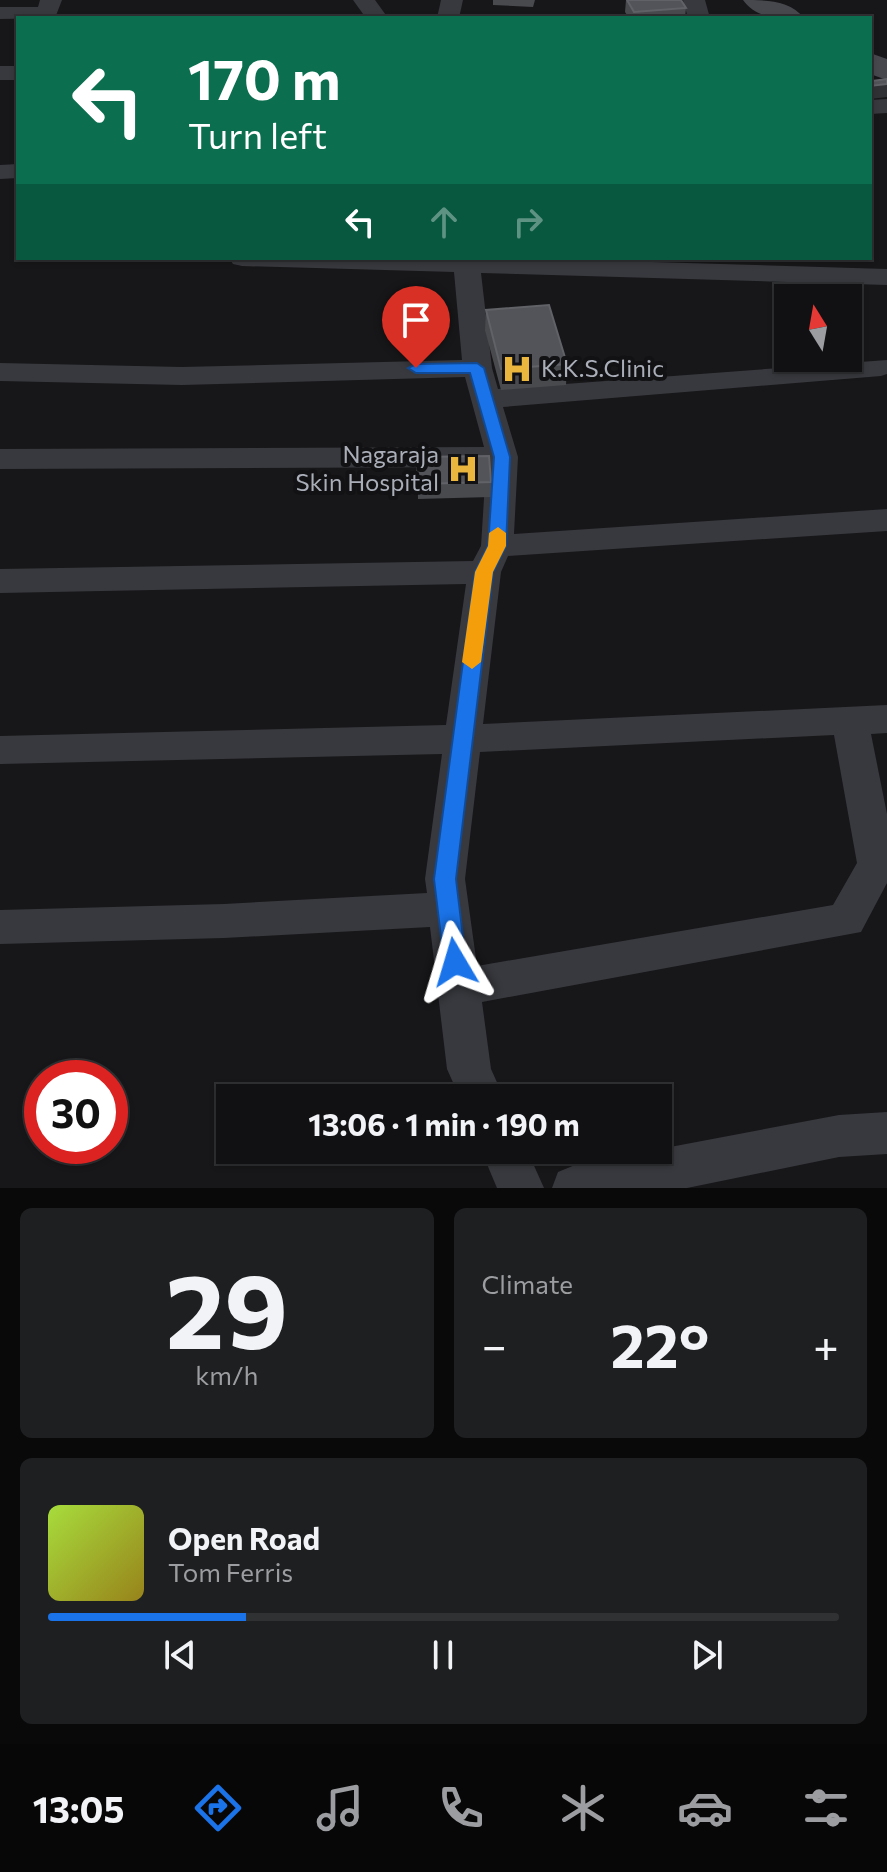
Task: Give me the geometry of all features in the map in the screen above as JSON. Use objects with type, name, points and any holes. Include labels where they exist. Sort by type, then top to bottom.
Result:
[{"type":"main road","points":[[757,0],[786,16]]},
{"type":"street","points":[[0,13],[48,11]]},
{"type":"street","points":[[354,260],[722,266],[887,277]]},
{"type":"street","points":[[467,262],[481,384],[502,457],[445,879],[469,1069],[476,1084]]},
{"type":"street","points":[[0,372],[481,384],[881,367]]},
{"type":"street","points":[[0,459],[502,457]]},
{"type":"street","points":[[0,581],[490,559],[887,520]]},
{"type":"street","points":[[0,750],[462,739],[868,719],[877,864],[846,920],[458,988]]},
{"type":"street","points":[[0,927],[224,921],[448,909]]},
{"type":"street","points":[[575,1188],[839,1136],[887,1133]]},
{"type":"street","points":[[510,1164],[521,1188]]},
{"type":"building","points":[[627,0],[681,0],[686,8],[634,12]]},
{"type":"building","points":[[887,79],[887,84],[872,86],[872,81]]},
{"type":"building","points":[[549,305],[567,364],[501,369],[486,310]]},
{"type":"building","points":[[489,456],[491,482],[418,484],[417,457]]},
{"type":"slow traffic","points":[[472,662],[484,572],[497,546],[498,533]]},
{"type":"place","name":"K.K.S.Clinic","points":[[517,369]]},
{"type":"place","name":"Nagaraja Skin Hospital","points":[[463,469]]},
{"type":"route","points":[[416,368],[477,368],[502,457],[497,546],[484,572],[445,879],[455,962]]}]
